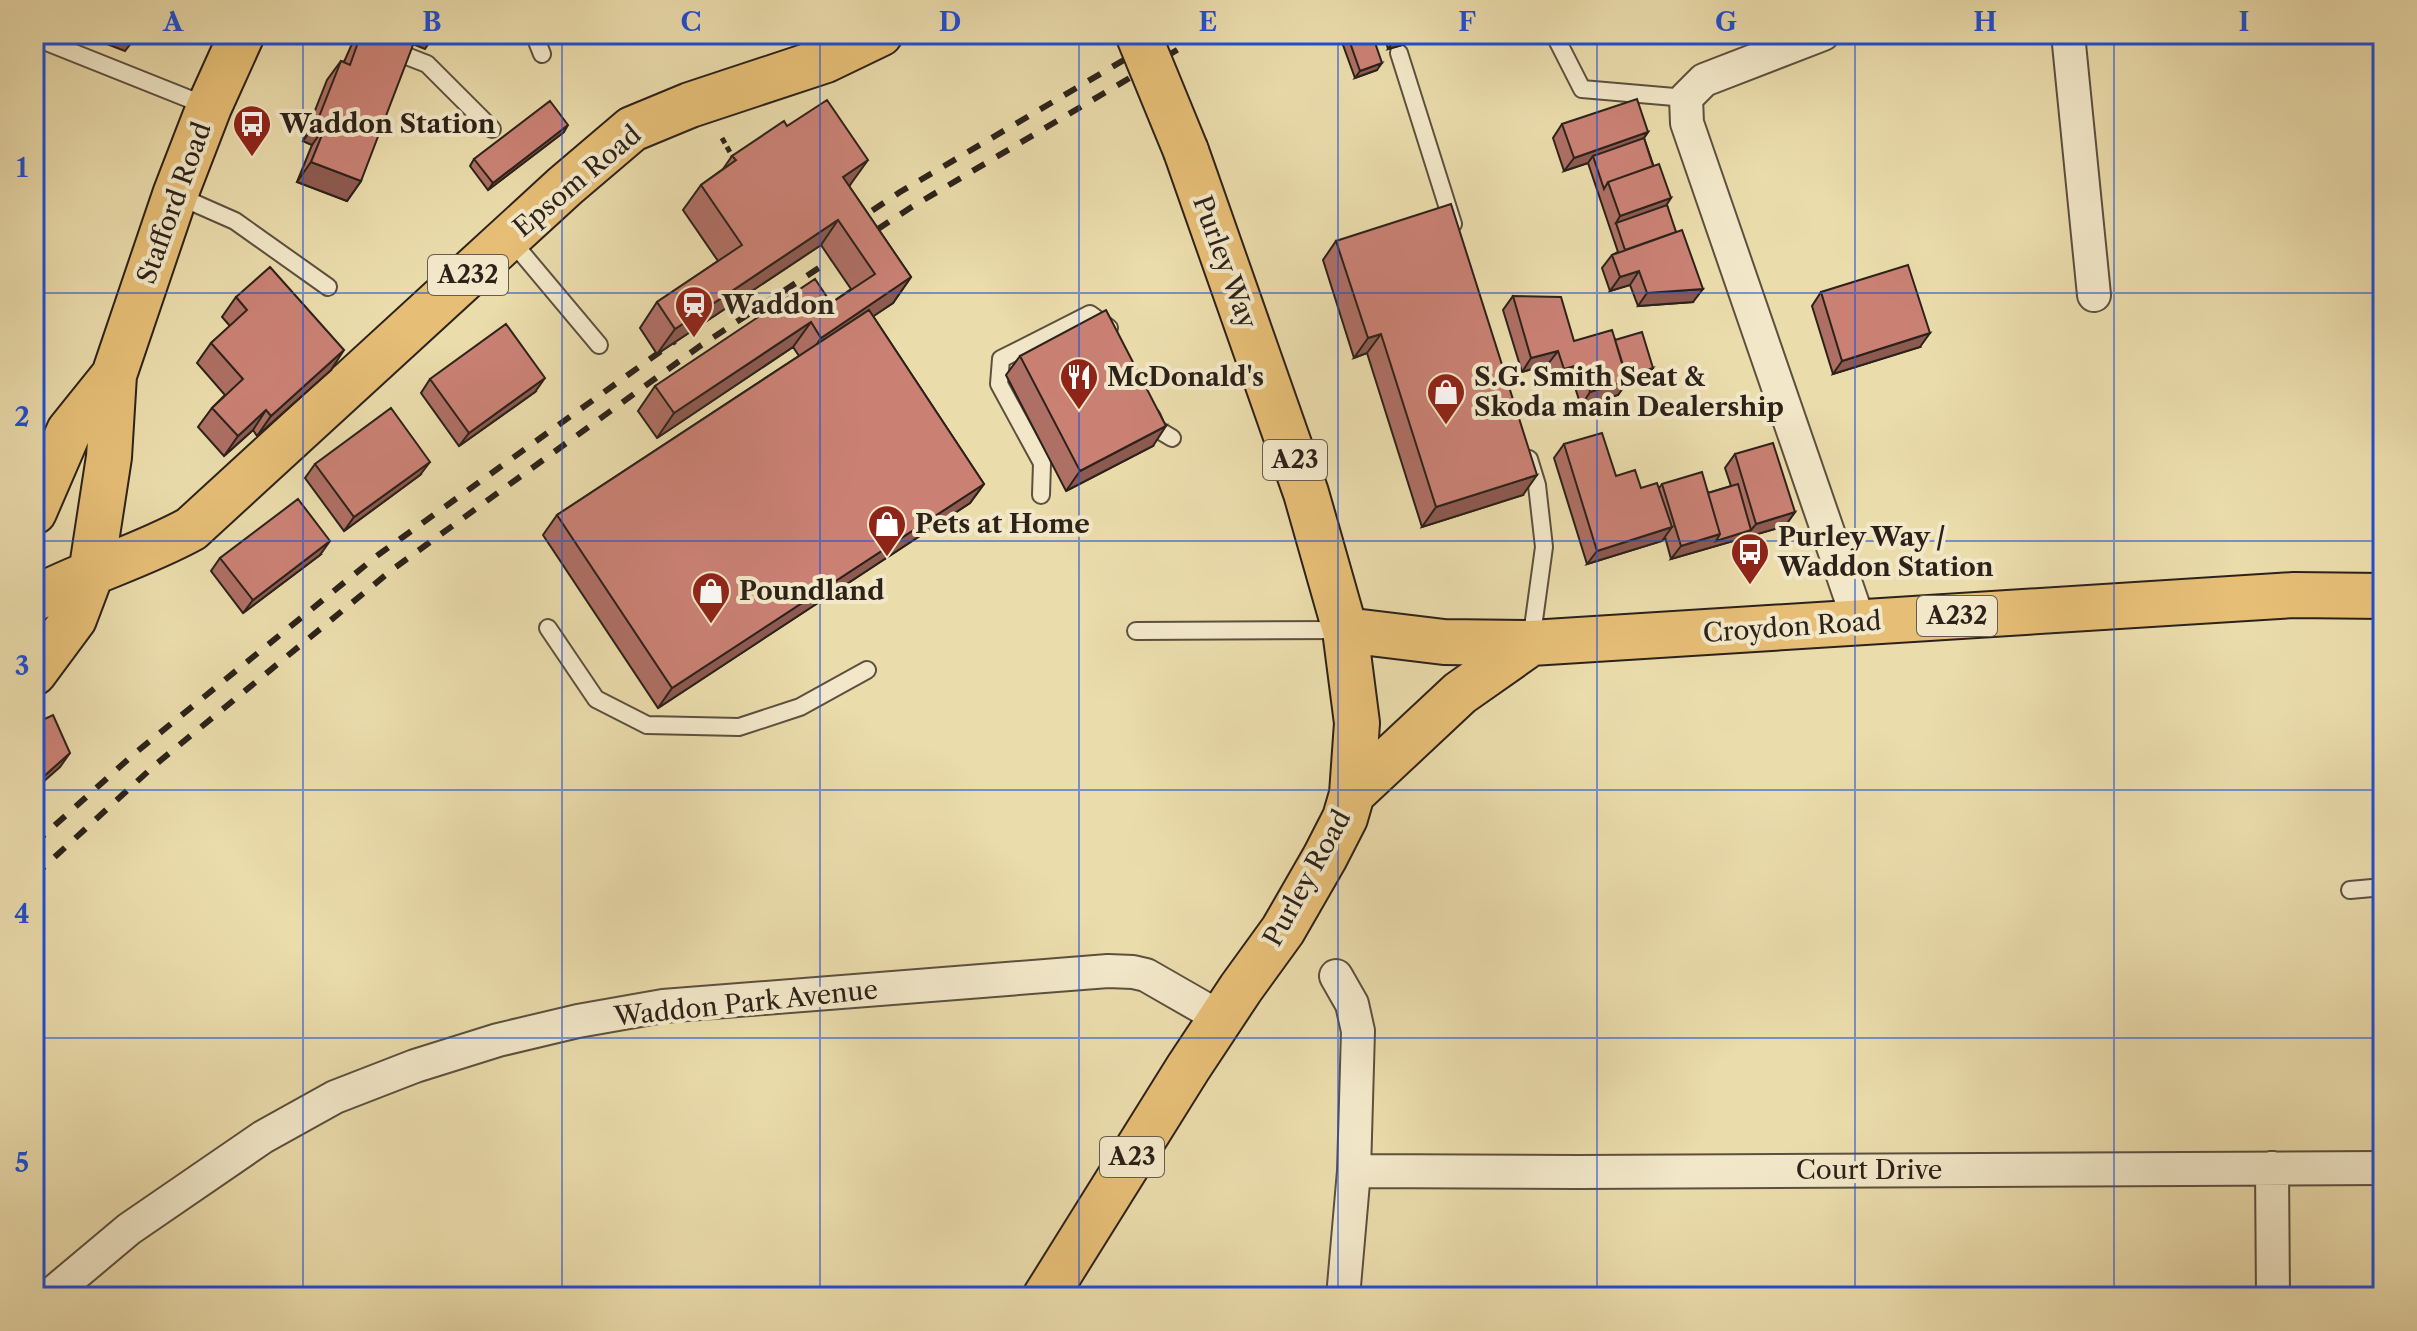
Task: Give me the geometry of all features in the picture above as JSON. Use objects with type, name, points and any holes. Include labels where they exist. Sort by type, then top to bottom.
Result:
[{"type":"highway","name":"Stafford Road","points":[[34,673],[74,619],[91,574],[109,457],[114,375],[175,195],[209,107],[242,34]]},
{"type":"highway","name":"Epsom Road","points":[[91,574],[155,549],[191,529],[632,129],[703,101],[826,60],[880,34]]},
{"type":"highway","name":"Purley Way","points":[[1138,34],[1186,151],[1306,493],[1345,630]]},
{"type":"highway","name":"Stafford Road","points":[[34,512],[69,431],[114,375]]},
{"type":"highway","name":"A232","points":[[34,599],[62,584],[91,574]]},
{"type":"highway","name":"Croydon Road","points":[[1345,630],[1444,642],[1531,643],[2294,595],[2383,596]]},
{"type":"highway","name":"Purley Road","points":[[1221,1018],[1283,930],[1345,818],[1352,794],[1357,723],[1345,630]]},
{"type":"highway","points":[[1352,794],[1460,693],[1531,643]]},
{"type":"highway","name":"A23","points":[[1045,1297],[1221,1018]]},
{"type":"street","points":[[1823,34],[1704,80],[1686,98],[1687,123],[1859,622]]},
{"type":"street","points":[[2068,34],[2094,295]]},
{"type":"street","name":"Waddon Park Avenue","points":[[48,1297],[129,1229],[263,1137],[335,1097],[415,1066],[498,1040],[578,1021],[663,1006],[1108,971],[1146,975],[1221,1018]]},
{"type":"street","points":[[1336,976],[1352,1004],[1358,1031],[1354,1171],[1343,1297]]},
{"type":"street","points":[[2272,1168],[2273,1297]]},
{"type":"street","name":"Court Drive","points":[[1354,1171],[2383,1168]]},
{"type":"lane","points":[[350,34],[427,64],[492,129]]},
{"type":"lane","points":[[534,34],[542,54]]},
{"type":"lane","points":[[1554,34],[1582,89],[1686,98]]},
{"type":"lane","points":[[34,37],[209,107]]},
{"type":"lane","points":[[1399,53],[1461,246]]},
{"type":"lane","points":[[175,195],[235,221],[328,287]]},
{"type":"lane","points":[[509,238],[599,345]]},
{"type":"lane","points":[[1041,495],[1042,463],[999,384],[1001,359],[1090,314],[1110,328],[1116,343]]},
{"type":"lane","points":[[1144,400],[1157,429],[1172,438]]},
{"type":"lane","points":[[1523,440],[1537,485],[1544,547],[1531,643]]},
{"type":"lane","points":[[548,628],[596,699],[647,725],[739,727],[800,707],[867,670]]},
{"type":"lane","points":[[1136,631],[1345,630]]},
{"type":"lane","points":[[2350,890],[2383,887]]},
{"type":"path","points":[[703,101],[737,165]]},
{"type":"building","points":[[361,34],[384,34],[413,45],[361,181],[311,162],[326,125],[317,122],[341,61],[350,65]]},
{"type":"building","points":[[1347,34],[1372,34],[1382,63],[1360,71]]},
{"type":"building","points":[[1391,34],[1421,34],[1393,42]]},
{"type":"building","points":[[1637,99],[1648,132],[1574,158],[1562,124]]},
{"type":"building","points":[[827,100],[868,160],[843,177],[911,277],[821,338],[811,322],[674,413],[655,386],[815,279],[831,303],[875,274],[838,220],[675,329],[657,302],[742,245],[701,185],[736,160],[732,156],[784,121],[787,126]]},
{"type":"building","points":[[550,101],[568,125],[493,183],[474,159]]},
{"type":"building","points":[[1644,138],[1653,166],[1608,182],[1604,189],[1593,156]]},
{"type":"building","points":[[1659,164],[1671,198],[1620,216],[1608,182]]},
{"type":"building","name":"S.G. Smith Seat & Skoda main Dealership","points":[[1451,204],[1537,475],[1436,507],[1381,334],[1368,338],[1336,241]]},
{"type":"building","points":[[1667,205],[1676,232],[1625,250],[1616,223]]},
{"type":"building","points":[[1682,230],[1703,289],[1647,293],[1639,271],[1620,277],[1612,255]]},
{"type":"building","points":[[1908,265],[1930,333],[1842,361],[1821,292]]},
{"type":"building","points":[[270,267],[344,350],[271,416],[266,410],[238,436],[212,408],[243,379],[211,343],[247,310],[236,297]]},
{"type":"building","points":[[1513,296],[1561,297],[1574,341],[1612,330],[1628,381],[1590,392],[1582,364],[1564,369],[1558,351],[1531,358]]},
{"type":"building","points":[[869,310],[984,484],[672,688],[557,515]]},
{"type":"building","name":"McDonald's","points":[[1106,310],[1166,426],[1080,471],[1020,356]]},
{"type":"building","points":[[506,324],[545,378],[469,433],[430,379]]},
{"type":"building","points":[[1642,332],[1653,368],[1626,377],[1615,340]]},
{"type":"building","points":[[391,408],[430,462],[354,517],[315,464]]},
{"type":"building","points":[[1602,433],[1616,476],[1635,470],[1641,488],[1657,483],[1672,527],[1597,551],[1564,444]]},
{"type":"building","points":[[1773,443],[1795,512],[1756,524],[1735,454]]},
{"type":"building","points":[[1702,472],[1720,534],[1681,546],[1662,484]]},
{"type":"building","points":[[1738,484],[1751,530],[1716,541],[1720,534],[1708,493]]},
{"type":"building","points":[[298,499],[330,541],[253,600],[220,558]]},
{"type":"building","points":[[53,715],[70,753],[34,785],[34,724]]},
{"type":"railway","points":[[849,226],[900,192],[1168,34]]},
{"type":"railway","points":[[34,876],[155,765],[393,569],[700,346],[910,208],[1204,34]]},
{"type":"railway","points":[[34,844],[134,754],[378,555],[675,341]]},
{"type":"place","name":"Waddon Station","points":[[252,158]]},
{"type":"place","name":"Waddon","points":[[694,339]]},
{"type":"place","name":"McDonald's","points":[[1079,411]]},
{"type":"place","name":"S.G. Smith Seat & Skoda main Dealership","points":[[1446,426]]},
{"type":"place","name":"Pets at Home","points":[[887,558]]},
{"type":"place","name":"Purley Way / Waddon Station","points":[[1750,586]]},
{"type":"place","name":"Poundland","points":[[711,625]]}]
